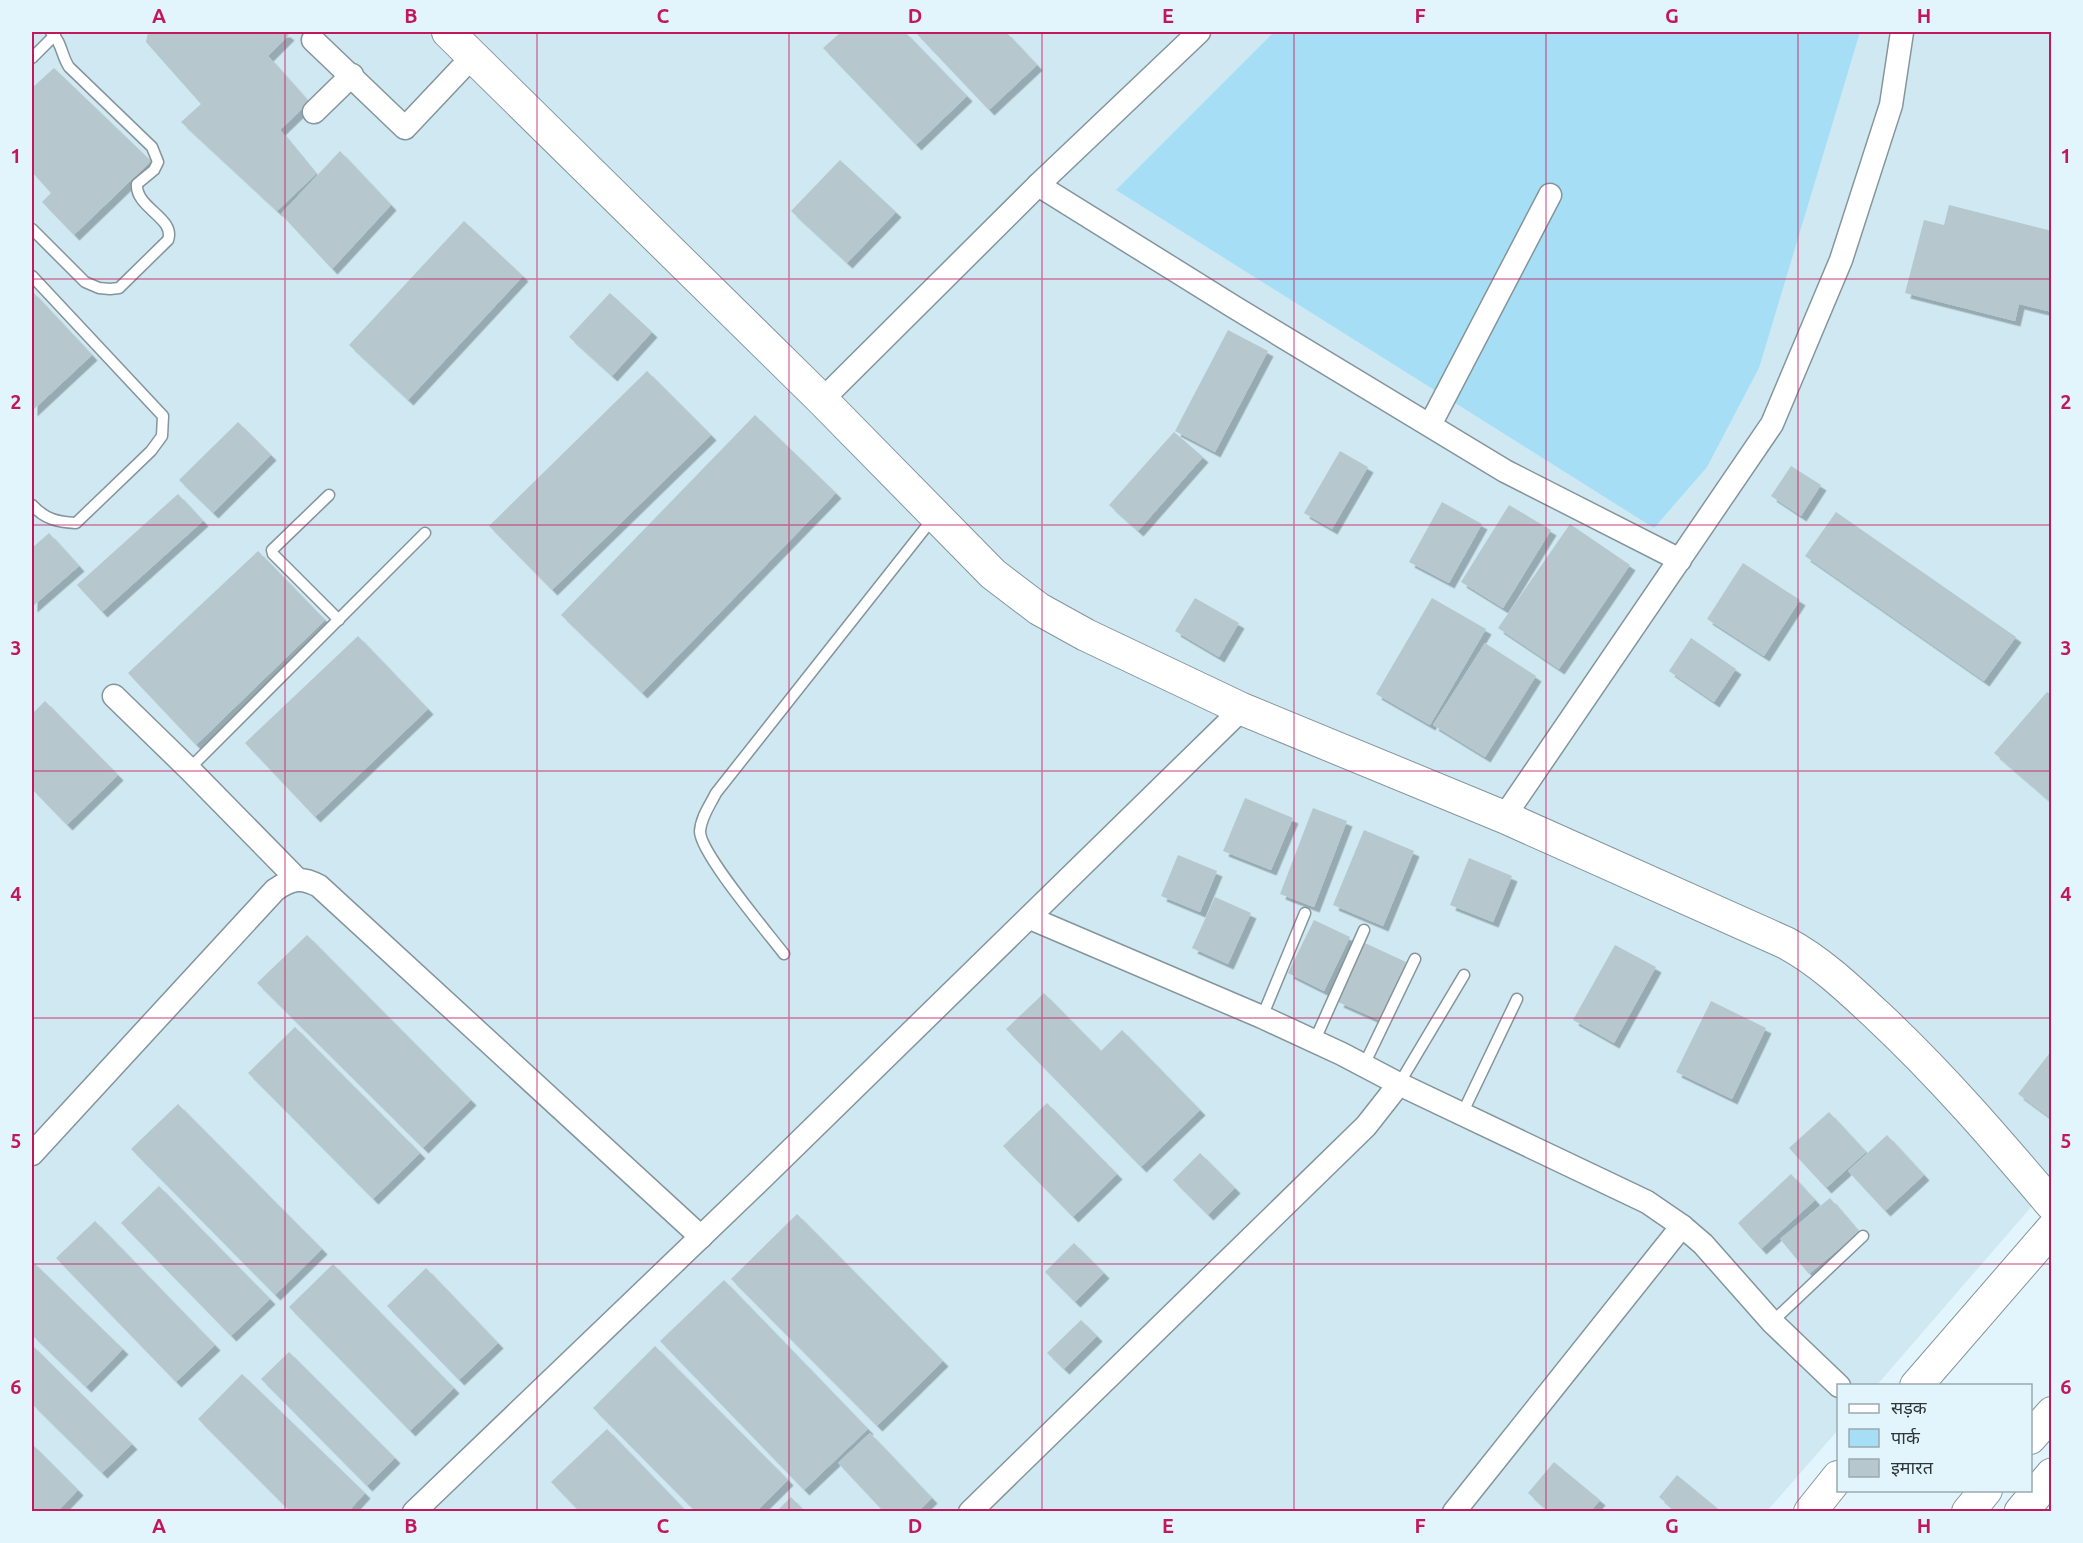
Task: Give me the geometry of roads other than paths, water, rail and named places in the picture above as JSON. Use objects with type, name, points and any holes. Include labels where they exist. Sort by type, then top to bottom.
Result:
[{"type":"highway","points":[[2021,1512],[2052,1475]]},
{"type":"street","points":[[448,32],[822,400],[993,574],[1039,609],[1086,635],[1242,709],[1504,817],[1806,954],[1831,972],[1944,1081],[2052,1205]]},
{"type":"street","points":[[822,400],[1038,184],[1199,32]]},
{"type":"street","points":[[1504,817],[1772,424],[1841,260],[1891,105],[1902,32]]},
{"type":"street","points":[[313,40],[405,128],[473,56]]},
{"type":"street","points":[[314,112],[352,75]]},
{"type":"street","points":[[1038,184],[1234,307],[1505,471],[1680,560]]},
{"type":"street","points":[[1430,425],[1550,195]]},
{"type":"street","points":[[114,696],[296,878]]},
{"type":"street","points":[[414,1512],[1030,918],[1242,709]]},
{"type":"street","points":[[32,1154],[275,890],[296,878],[307,879],[320,886],[701,1237]]},
{"type":"street","points":[[1030,918],[1262,1017],[1647,1202],[1682,1226],[1703,1244],[1773,1322],[1837,1384]]},
{"type":"street","points":[[970,1512],[1366,1126],[1399,1084]]},
{"type":"street","points":[[1454,1512],[1682,1226]]},
{"type":"street","points":[[1918,1384],[2052,1229]]},
{"type":"street","points":[[2032,1437],[2052,1413]]},
{"type":"street","points":[[1810,1512],[1837,1479]]},
{"type":"street","points":[[1968,1512],[1985,1492]]},
{"type":"lane","points":[[32,58],[53,33],[61,48],[62,58],[69,67],[152,147],[157,154],[158,162],[154,170],[137,184],[136,191],[169,227],[171,233],[168,240],[119,288],[110,289],[85,282],[32,229]]},
{"type":"lane","points":[[32,276],[163,416],[162,436],[151,451],[76,523],[57,522],[40,514],[32,505]]},
{"type":"lane","points":[[329,495],[272,550],[276,558],[339,620]]},
{"type":"lane","points":[[784,954],[708,854],[700,833],[704,816],[717,793],[936,515]]},
{"type":"lane","points":[[189,769],[425,533]]},
{"type":"lane","points":[[1262,1017],[1305,913]]},
{"type":"lane","points":[[1314,1042],[1364,930]]},
{"type":"lane","points":[[1364,1065],[1415,959]]},
{"type":"lane","points":[[1399,1084],[1464,975]]},
{"type":"lane","points":[[1462,1114],[1517,999]]},
{"type":"lane","points":[[1773,1322],[1863,1236]]}]
